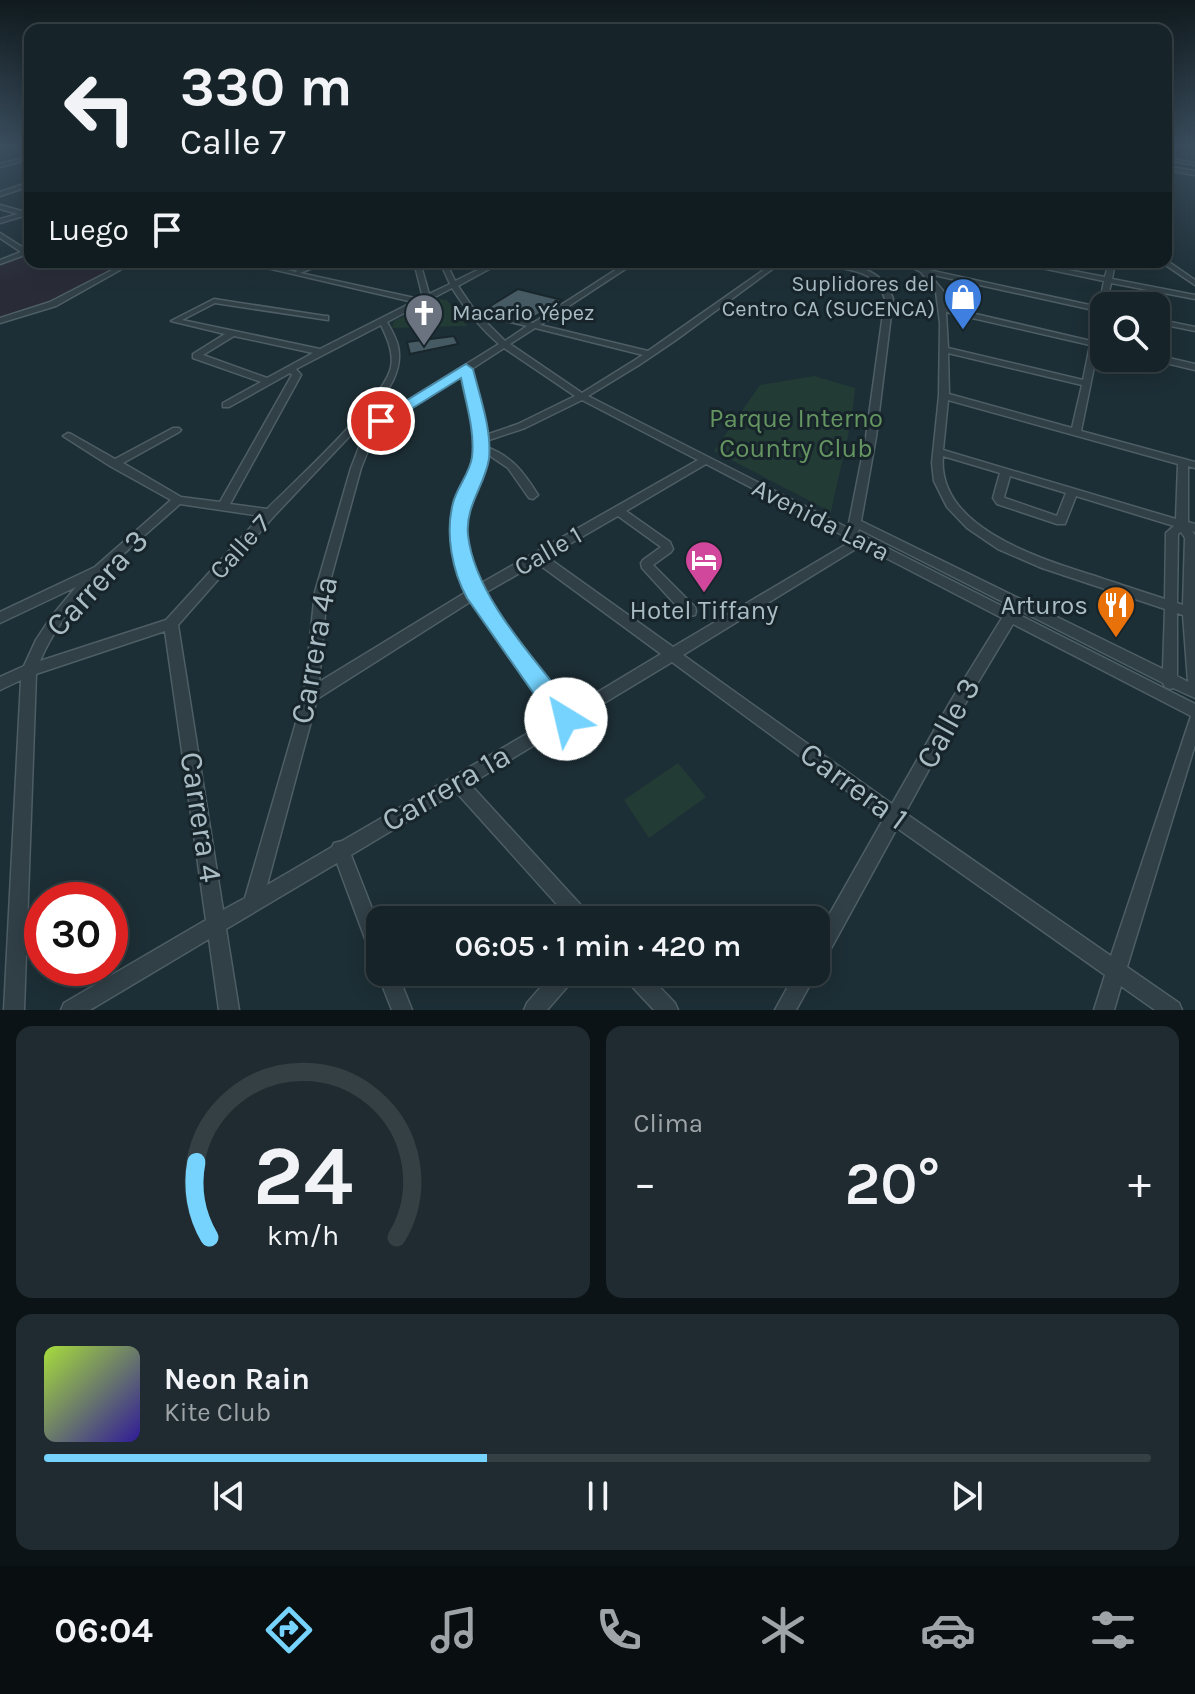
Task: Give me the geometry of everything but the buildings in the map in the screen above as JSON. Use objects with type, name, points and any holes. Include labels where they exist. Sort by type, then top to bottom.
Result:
[{"type":"street","points":[[0,207],[24,212]]},
{"type":"street","points":[[0,221],[24,214]]},
{"type":"street","points":[[0,235],[24,249]]},
{"type":"street","points":[[0,262],[24,253]]},
{"type":"street","points":[[1172,267],[1195,283]]},
{"type":"street","points":[[0,321],[67,297],[118,268]]},
{"type":"street","points":[[274,268],[424,301]]},
{"type":"street","points":[[297,272],[308,268]]},
{"type":"street","points":[[418,268],[424,301]]},
{"type":"street","name":"Avenida Lara","points":[[445,268],[452,286],[502,345],[581,396],[1195,711]]},
{"type":"street","points":[[226,405],[321,352],[487,268]]},
{"type":"street","points":[[362,418],[381,421],[624,268]]},
{"type":"street","points":[[481,444],[523,428],[581,396],[649,354],[771,268]]},
{"type":"street","points":[[843,268],[877,278],[887,288],[871,437],[853,538]]},
{"type":"street","points":[[916,268],[1090,307]]},
{"type":"street","points":[[1046,268],[1195,297]]},
{"type":"street","points":[[1105,292],[1110,268]]},
{"type":"street","points":[[923,271],[940,292],[943,309],[944,396],[937,463],[939,481],[951,504],[971,525],[1002,546],[1046,565],[1192,613]]},
{"type":"street","points":[[321,352],[175,321],[214,301],[325,318]]},
{"type":"street","points":[[943,309],[1090,342]]},
{"type":"street","points":[[470,310],[649,354]]},
{"type":"street","name":"Calle 7","points":[[171,624],[270,513],[362,418],[395,367],[394,344],[383,322]]},
{"type":"street","points":[[1170,324],[1195,329]]},
{"type":"street","points":[[231,334],[196,356],[269,382]]},
{"type":"street","points":[[943,349],[1087,384]]},
{"type":"street","points":[[1170,361],[1195,367]]},
{"type":"street","points":[[1076,433],[1090,364]]},
{"type":"street","points":[[466,369],[481,444],[480,462],[462,502],[458,533],[475,593],[566,719]]},
{"type":"street","points":[[224,505],[295,379],[297,375],[292,370]]},
{"type":"street","points":[[944,396],[1189,463],[1195,683]]},
{"type":"street","name":"Carrera 4a","points":[[253,902],[311,695],[321,592],[356,468],[368,437],[381,421]]},
{"type":"street","points":[[114,464],[176,430]]},
{"type":"street","points":[[68,436],[178,500],[270,513]]},
{"type":"street","points":[[481,444],[515,466],[533,495]]},
{"type":"street","points":[[940,452],[1189,526]]},
{"type":"street","name":"Calle 1","points":[[311,695],[475,593],[706,460]]},
{"type":"street","points":[[1006,472],[998,498],[1001,501],[1061,521],[1072,491]]},
{"type":"street","name":"Carrera 3","points":[[14,1010],[29,670],[36,651],[59,619],[104,567],[178,500]]},
{"type":"street","points":[[619,511],[666,545],[667,549],[647,563],[648,568],[690,611]]},
{"type":"street","name":"Avenida Lara","points":[[856,523],[1195,692]]},
{"type":"street","points":[[1173,699],[1170,680],[1172,533],[1189,526]]},
{"type":"street","name":"Carrera 1a","points":[[71,1010],[218,926],[340,849],[566,719],[850,547],[853,538]]},
{"type":"street","name":"Carrera 1","points":[[538,557],[896,817],[1172,1010]]},
{"type":"street","points":[[0,618],[104,567]]},
{"type":"street","name":"Calle 3","points":[[830,932],[938,737],[1010,617]]},
{"type":"street","points":[[0,684],[29,670],[171,624]]},
{"type":"street","name":"Carrera 4","points":[[171,624],[229,1010]]},
{"type":"street","points":[[1104,1010],[1195,723]]},
{"type":"street","points":[[458,783],[570,906]]},
{"type":"street","points":[[340,849],[366,917]]},
{"type":"street","points":[[393,986],[402,1010]]},
{"type":"street","points":[[534,1010],[555,986]]},
{"type":"street","points":[[645,986],[668,1010]]},
{"type":"street","points":[[785,1010],[799,986]]},
{"type":"shaded area","points":[[24,255],[24,268],[116,268],[62,305],[0,324],[0,264]]},
{"type":"green space","points":[[439,299],[447,300],[467,326],[392,328],[394,321]]},
{"type":"green space","name":"Parque Interno Country Club","points":[[814,376],[855,388],[831,512],[714,451],[760,385]]},
{"type":"green space","points":[[678,763],[706,797],[649,838],[624,800]]},
{"type":"place","name":"Suplidores del Centro CA (SUCENCA)","points":[[963,331]]},
{"type":"place","name":"Macario Yépez","points":[[424,347]]},
{"type":"place","name":"Hotel Tiffany","points":[[704,594]]},
{"type":"place","name":"Arturos","points":[[1116,639]]},
{"type":"route","points":[[381,421],[466,369],[481,440],[480,462],[462,502],[458,533],[468,578],[475,593],[566,719]]}]
